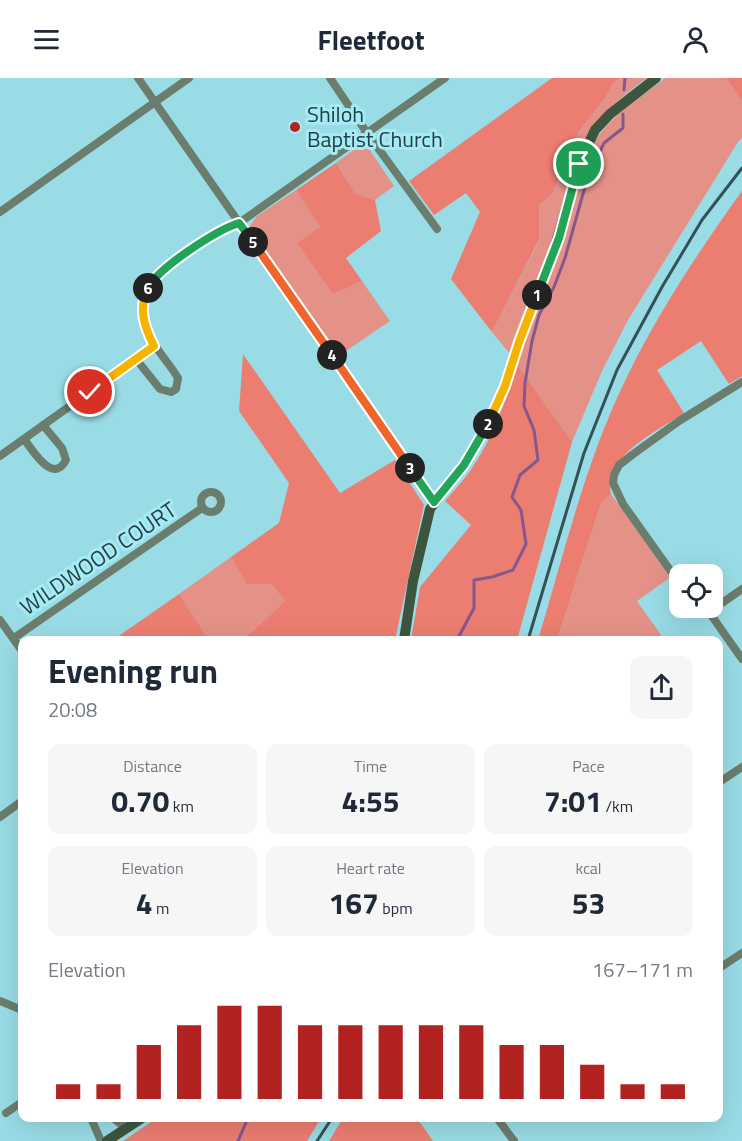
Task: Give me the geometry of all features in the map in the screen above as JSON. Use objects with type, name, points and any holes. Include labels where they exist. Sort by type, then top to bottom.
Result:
[{"type":"street","points":[[138,78],[434,502]]},
{"type":"street","points":[[0,212],[189,78]]},
{"type":"street","points":[[330,78],[437,229]]},
{"type":"street","points":[[136,359],[160,390],[171,392],[176,389],[178,378],[154,346],[143,321],[142,305],[152,281],[167,266],[227,226],[239,223],[445,78]]},
{"type":"street","points":[[405,636],[422,536],[430,509],[464,465],[495,411],[551,260],[579,164],[595,130],[610,114],[656,78]]},
{"type":"street","points":[[0,456],[154,346]]},
{"type":"street","points":[[669,569],[623,504],[613,483],[620,465],[679,421],[742,382]]},
{"type":"street","points":[[24,439],[45,466],[58,469],[66,460],[64,452],[43,425]]},
{"type":"street","name":"WILDWOOD COURT","points":[[14,638],[202,508]]},
{"type":"street","points":[[723,602],[742,589]]},
{"type":"street","points":[[713,618],[742,659]]},
{"type":"street","points":[[0,620],[18,644]]},
{"type":"street","points":[[723,780],[742,767]]},
{"type":"street","points":[[0,817],[18,804]]},
{"type":"street","points":[[723,966],[742,953]]},
{"type":"street","points":[[0,1001],[18,1008]]},
{"type":"street","points":[[6,1113],[18,1105]]},
{"type":"street","points":[[93,1122],[101,1141]]},
{"type":"street","points":[[119,1122],[126,1128]]},
{"type":"street","points":[[107,1141],[136,1122]]},
{"type":"street","points":[[500,1122],[514,1141]]},
{"type":"shaded area","points":[[552,78],[620,78],[613,83],[605,98],[578,133],[552,194],[539,205],[539,240],[492,332],[451,279],[480,212],[466,193],[434,215],[409,181]]},
{"type":"shaded area","points":[[620,78],[647,78],[603,115],[580,150],[567,185],[551,248],[510,354],[492,332],[539,241],[539,205],[552,194],[578,133],[605,98],[613,83]]},
{"type":"shaded area","points":[[665,78],[726,78],[742,101],[742,138],[628,320],[602,371],[572,442],[517,364],[560,248],[581,174],[593,146],[613,119]]},
{"type":"shaded area","points":[[726,78],[742,78],[742,101]]},
{"type":"shaded area","points":[[359,146],[369,149],[394,186],[375,200],[355,193],[336,163]]},
{"type":"shaded area","points":[[336,163],[355,193],[375,200],[381,231],[346,258],[362,281],[333,294],[297,243],[320,227],[296,190]]},
{"type":"shaded area","points":[[296,190],[320,227],[298,243],[333,294],[362,281],[390,321],[340,355],[249,227],[257,216]]},
{"type":"shaded area","points":[[742,191],[742,376],[729,384],[701,341],[657,370],[684,413],[634,446],[615,468],[610,481],[611,494],[601,503],[558,636],[539,636],[576,509],[611,412],[637,356],[695,260]]},
{"type":"shaded area","points":[[243,354],[340,493],[395,460],[424,505],[396,636],[247,636],[285,601],[271,584],[247,584],[231,557],[279,523],[289,483],[239,411]]},
{"type":"shaded area","points":[[517,364],[572,442],[518,636],[412,636],[420,587],[471,525],[445,501],[480,456],[504,405]]},
{"type":"shaded area","points":[[611,494],[669,574],[669,578],[637,601],[661,635],[558,636],[601,503]]},
{"type":"shaded area","points":[[231,557],[247,583],[271,584],[285,601],[247,636],[206,636],[179,594]]},
{"type":"shaded area","points":[[179,594],[206,636],[119,636]]},
{"type":"shaded area","points":[[151,1122],[319,1122],[307,1141],[123,1141]]},
{"type":"shaded area","points":[[341,1122],[420,1122],[433,1141],[329,1141]]},
{"type":"waterway","points":[[624,90],[625,78]]},
{"type":"waterway","points":[[459,636],[474,608],[474,580],[513,570],[526,544],[521,510],[512,497],[520,475],[538,460],[534,430],[524,406],[525,383],[532,341],[539,315],[554,287],[565,258],[588,176],[604,143],[623,128],[623,114]]},
{"type":"waterway","points":[[238,1141],[246,1122]]},
{"type":"railway","points":[[529,636],[584,453],[617,370],[702,220],[742,168]]},
{"type":"railway","points":[[317,1141],[329,1122]]},
{"type":"place","name":"Shiloh Baptist Church","points":[[295,127]]},
{"type":"route","points":[[90,392],[154,346],[143,321],[142,305],[152,281],[167,266],[227,226],[239,223],[434,502],[464,465],[495,411],[559,238],[579,164]]}]
